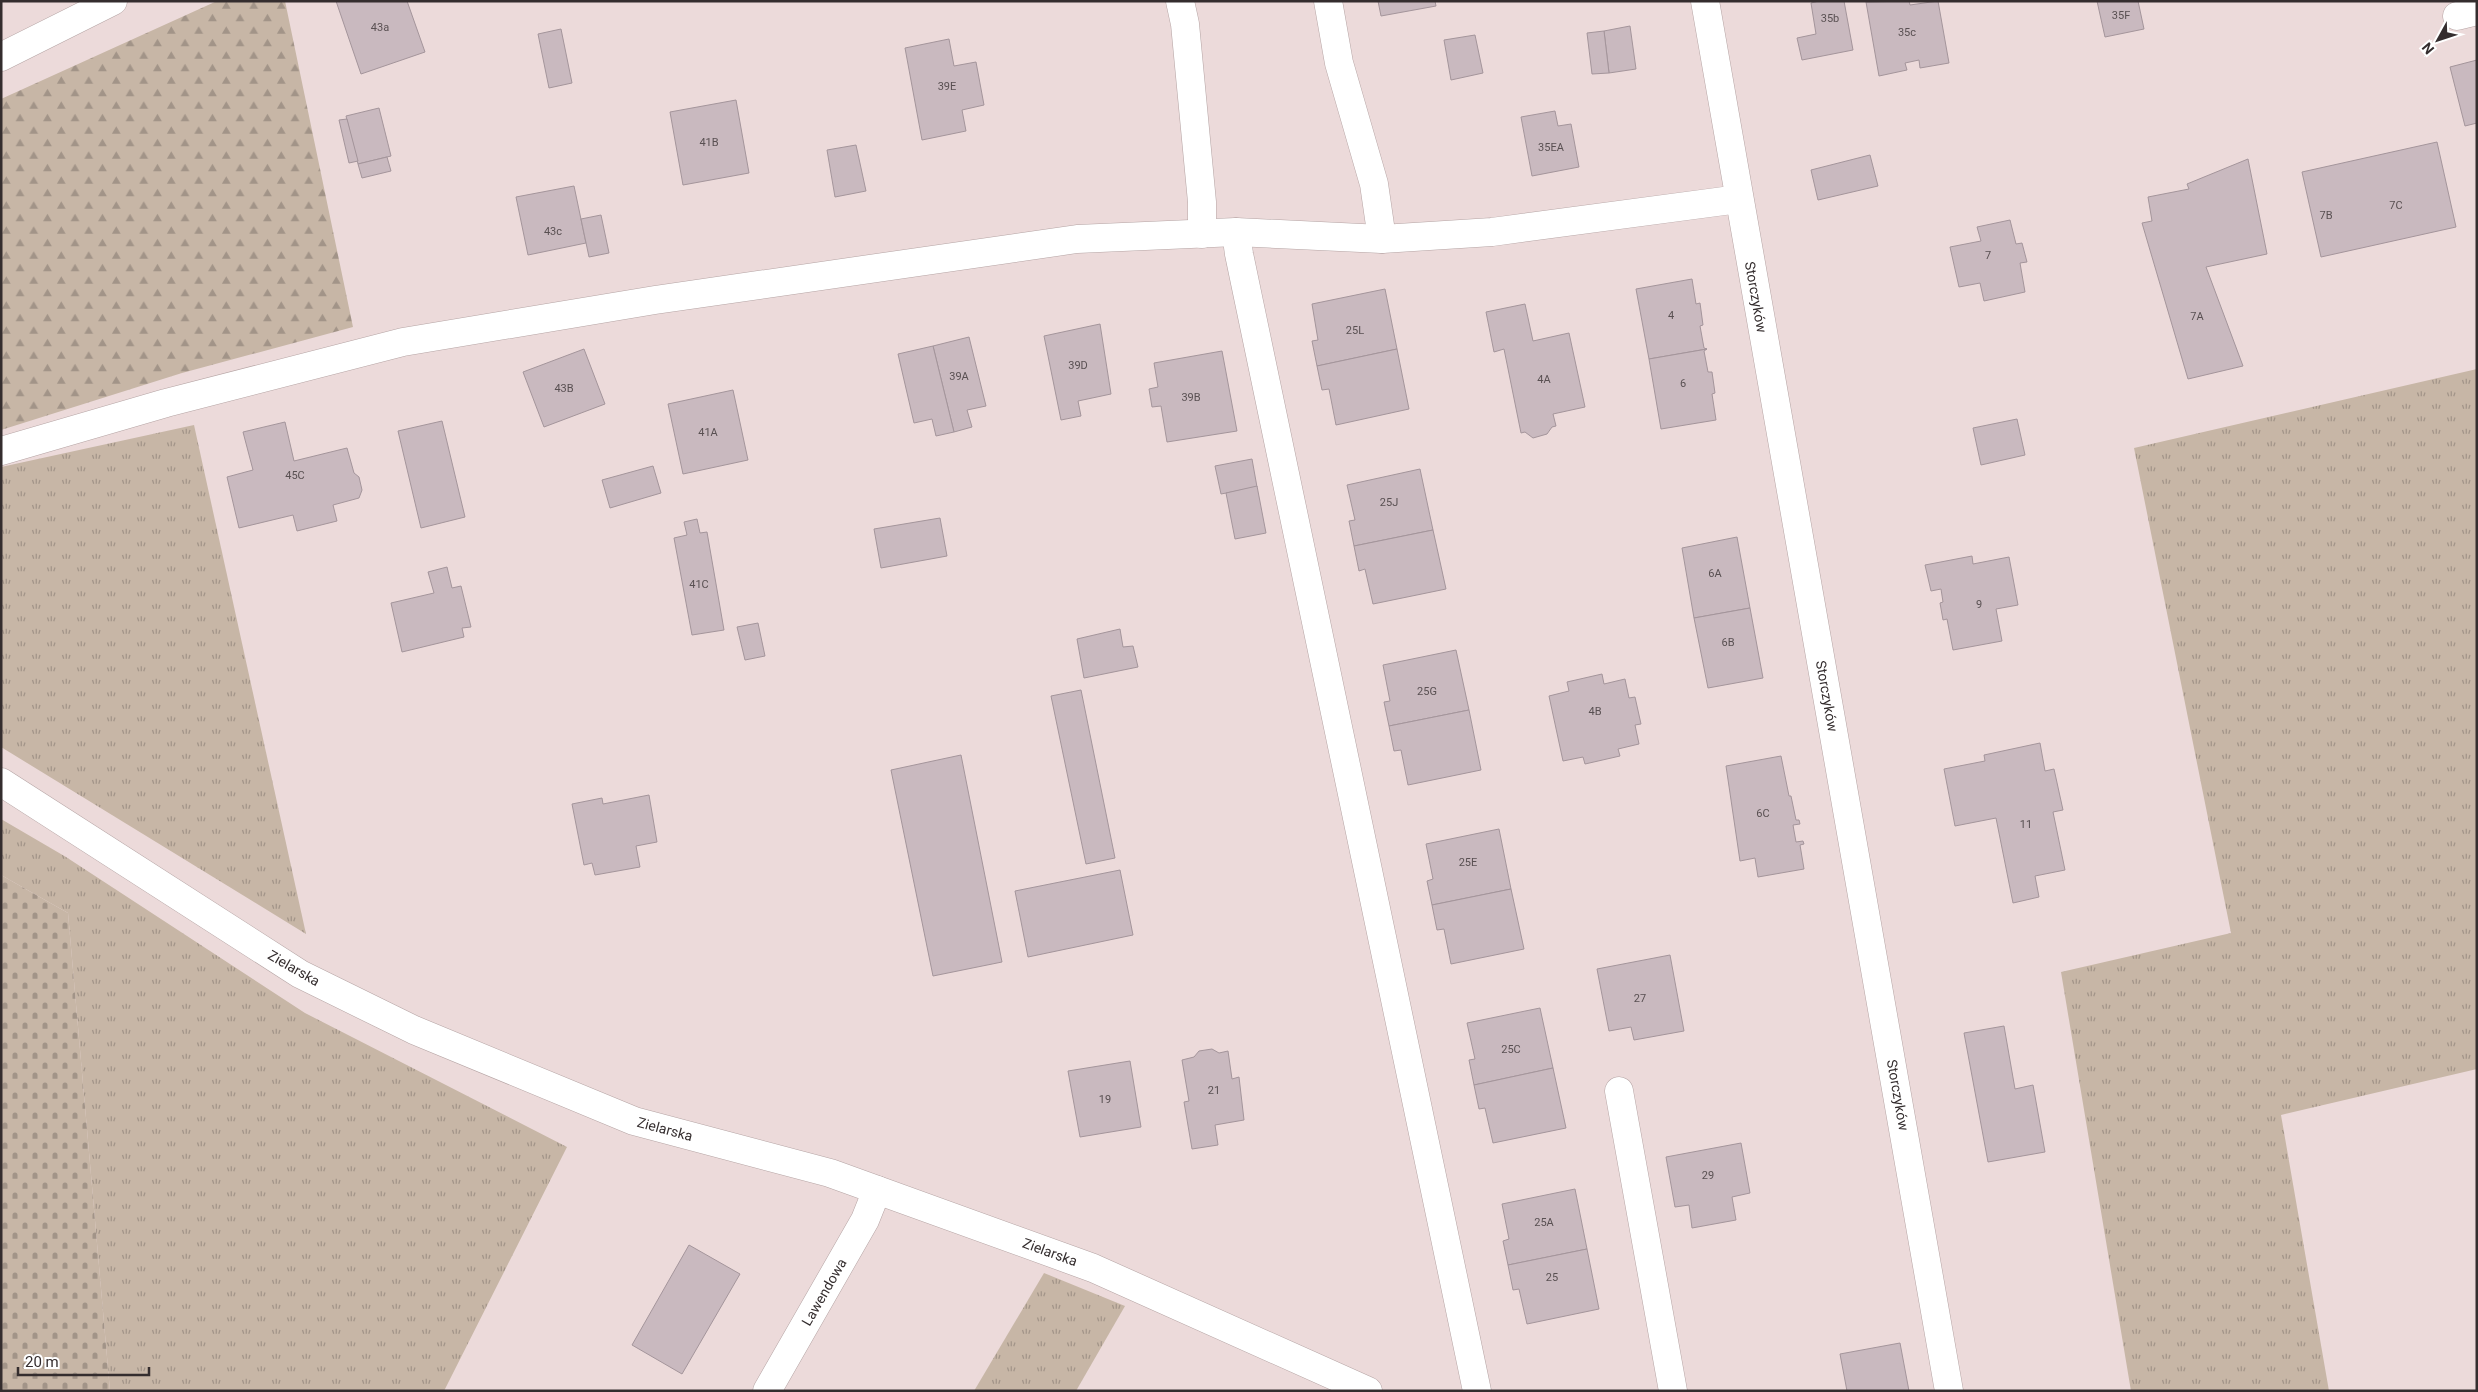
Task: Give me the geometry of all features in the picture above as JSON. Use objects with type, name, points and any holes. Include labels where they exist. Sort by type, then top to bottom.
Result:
[{"type":"street","points":[[1,57],[113,1]]},
{"type":"street","points":[[1180,1],[1185,24],[1202,202],[1202,234]]},
{"type":"street","points":[[1328,1],[1339,63],[1374,184],[1382,238]]},
{"type":"street","name":"Storczyków","points":[[1705,1],[1949,1391]]},
{"type":"street","points":[[1,452],[166,403],[403,342],[655,300],[1077,239],[1236,232],[1382,238],[1492,232],[1739,199]]},
{"type":"street","points":[[1236,232],[1243,274],[1477,1391]]},
{"type":"street","name":"Zielarska","points":[[1,782],[300,974],[414,1030],[634,1121],[830,1173],[938,1210],[1093,1268],[1368,1391]]},
{"type":"street","points":[[1619,1091],[1673,1391]]},
{"type":"street","name":"Lawendowa","points":[[767,1391],[865,1220],[877,1190]]},
{"type":"green space","points":[[217,1],[285,1],[353,327],[182,373],[1,430],[1,99]]},
{"type":"green space","points":[[2477,369],[2477,1069],[2281,1115],[2329,1391],[2131,1391],[2061,972],[2231,933],[2134,448]]},
{"type":"green space","points":[[194,425],[306,934],[1,747],[1,467]]},
{"type":"green space","points":[[1,819],[66,857],[305,1013],[567,1147],[444,1391],[110,1391],[68,913],[1,875]]},
{"type":"green space","points":[[1,875],[68,913],[110,1391],[1,1391]]},
{"type":"green space","points":[[1044,1273],[1125,1306],[1076,1391],[974,1391]]},
{"type":"building","points":[[336,1],[407,1],[425,52],[361,74]]},
{"type":"building","points":[[1378,1],[1435,1],[1436,6],[1381,16]]},
{"type":"building","points":[[1819,1],[1844,1],[1853,50],[1802,60],[1797,38],[1816,34],[1811,3]]},
{"type":"building","points":[[1909,1],[1910,5],[1938,1],[1949,63],[1920,68],[1919,60],[1905,63],[1907,70],[1879,76],[1866,2]]},
{"type":"building","points":[[2097,1],[2138,1],[2144,29],[2105,37]]},
{"type":"building","points":[[1630,26],[1636,69],[1609,73],[1604,31]]},
{"type":"building","points":[[561,29],[572,83],[549,88],[538,34]]},
{"type":"building","points":[[1604,31],[1609,73],[1592,74],[1587,33]]},
{"type":"building","points":[[1475,35],[1483,73],[1451,80],[1444,40]]},
{"type":"building","points":[[949,39],[954,66],[976,62],[984,105],[962,110],[966,131],[922,140],[905,48]]},
{"type":"building","points":[[2477,60],[2477,123],[2465,126],[2450,67]]},
{"type":"building","points":[[736,100],[749,173],[683,185],[670,112]]},
{"type":"building","points":[[379,108],[391,156],[358,164],[346,116]]},
{"type":"building","points":[[1555,111],[1558,126],[1571,124],[1579,167],[1532,176],[1521,117]]},
{"type":"building","points":[[347,119],[358,161],[349,163],[339,120]]},
{"type":"building","points":[[2437,142],[2456,227],[2321,257],[2302,172]]},
{"type":"building","points":[[856,145],[866,191],[835,197],[827,150]]},
{"type":"building","points":[[1870,155],[1878,186],[1818,200],[1811,170]]},
{"type":"building","points":[[387,157],[391,171],[362,178],[358,164]]},
{"type":"building","points":[[2248,159],[2267,254],[2206,267],[2243,366],[2188,379],[2142,223],[2152,221],[2148,197],[2189,189],[2187,184]]},
{"type":"building","points":[[574,186],[586,243],[528,255],[516,197]]},
{"type":"building","points":[[601,215],[609,253],[589,257],[581,219]]},
{"type":"building","points":[[2010,220],[2016,244],[2022,243],[2027,262],[2020,263],[2025,292],[1984,301],[1980,283],[1959,287],[1950,247],[1981,241],[1977,227]]},
{"type":"building","points":[[1692,279],[1696,304],[1700,303],[1703,325],[1700,326],[1704,348],[1707,349],[1649,359],[1636,289]]},
{"type":"building","points":[[1385,289],[1397,349],[1317,366],[1312,341],[1318,340],[1312,304]]},
{"type":"building","points":[[1525,304],[1533,341],[1569,333],[1585,407],[1553,414],[1556,426],[1552,427],[1547,434],[1533,438],[1525,432],[1521,433],[1504,349],[1494,352],[1486,312]]},
{"type":"building","points":[[1100,324],[1111,394],[1078,401],[1081,416],[1061,420],[1044,336]]},
{"type":"building","points":[[969,337],[986,406],[967,410],[972,427],[954,432],[933,346]]},
{"type":"building","points":[[933,346],[954,432],[936,436],[932,419],[914,423],[898,354]]},
{"type":"building","points":[[584,349],[605,404],[544,427],[523,372]]},
{"type":"building","points":[[1397,349],[1409,409],[1336,425],[1329,389],[1322,390],[1317,366]]},
{"type":"building","points":[[1707,349],[1704,351],[1708,372],[1712,372],[1715,393],[1712,394],[1716,420],[1661,429],[1649,359]]},
{"type":"building","points":[[1222,351],[1237,431],[1167,442],[1161,406],[1152,407],[1149,389],[1158,387],[1154,363]]},
{"type":"building","points":[[733,390],[748,460],[683,474],[668,404]]},
{"type":"building","points":[[2017,419],[2025,455],[1981,465],[1973,428]]},
{"type":"building","points":[[442,421],[465,517],[421,528],[398,431]]},
{"type":"building","points":[[285,422],[294,461],[347,448],[354,473],[359,477],[362,490],[359,498],[333,505],[337,521],[297,531],[293,515],[239,528],[227,477],[253,470],[243,432]]},
{"type":"building","points":[[1252,459],[1257,487],[1221,494],[1215,466]]},
{"type":"building","points":[[653,466],[661,493],[610,508],[602,480]]},
{"type":"building","points":[[1420,469],[1433,530],[1354,546],[1349,521],[1355,520],[1347,485]]},
{"type":"building","points":[[1257,486],[1266,533],[1235,539],[1226,493]]},
{"type":"building","points":[[940,518],[947,556],[881,568],[874,529]]},
{"type":"building","points":[[697,519],[700,533],[707,532],[724,630],[692,635],[674,538],[687,535],[684,522]]},
{"type":"building","points":[[1433,530],[1446,589],[1373,604],[1365,569],[1359,571],[1354,546]]},
{"type":"building","points":[[1737,537],[1750,608],[1694,618],[1682,548]]},
{"type":"building","points":[[1972,556],[1973,564],[2009,557],[2018,605],[1996,609],[2002,641],[1953,650],[1947,619],[1943,620],[1940,603],[1943,602],[1941,589],[1931,591],[1925,565]]},
{"type":"building","points":[[447,567],[452,588],[461,586],[471,627],[462,628],[464,637],[402,652],[391,603],[434,593],[428,572]]},
{"type":"building","points":[[1750,608],[1763,678],[1708,688],[1694,618]]},
{"type":"building","points":[[758,623],[765,656],[745,660],[737,627]]},
{"type":"building","points":[[1120,629],[1123,647],[1133,646],[1138,667],[1084,678],[1077,639]]},
{"type":"building","points":[[1456,650],[1469,710],[1389,726],[1384,702],[1390,701],[1383,665]]},
{"type":"building","points":[[1602,674],[1604,684],[1625,679],[1629,698],[1635,697],[1641,724],[1635,725],[1639,744],[1618,749],[1620,756],[1585,764],[1583,757],[1563,761],[1549,696],[1569,691],[1567,682]]},
{"type":"building","points":[[1081,690],[1115,858],[1086,864],[1051,696]]},
{"type":"building","points":[[1469,710],[1481,770],[1408,785],[1401,750],[1394,751],[1389,726]]},
{"type":"building","points":[[2040,743],[2045,771],[2054,769],[2063,810],[2053,812],[2065,870],[2035,876],[2039,897],[2013,903],[1996,818],[1955,826],[1944,769],[1985,761],[1984,755]]},
{"type":"building","points":[[961,755],[1002,962],[933,976],[891,770]]},
{"type":"building","points":[[1781,756],[1789,796],[1791,796],[1796,820],[1799,820],[1800,824],[1793,825],[1796,842],[1803,841],[1804,844],[1800,845],[1804,869],[1758,877],[1755,858],[1740,861],[1726,766]]},
{"type":"building","points":[[649,795],[657,842],[636,846],[640,867],[595,875],[592,863],[584,865],[572,804],[602,798],[603,804]]},
{"type":"building","points":[[1499,829],[1511,889],[1432,905],[1427,881],[1433,879],[1426,844]]},
{"type":"building","points":[[1120,870],[1133,935],[1028,957],[1015,891]]},
{"type":"building","points":[[1511,889],[1524,949],[1451,964],[1444,929],[1437,930],[1432,905]]},
{"type":"building","points":[[1670,955],[1684,1031],[1634,1040],[1631,1027],[1609,1031],[1597,969]]},
{"type":"building","points":[[1540,1008],[1553,1068],[1474,1085],[1469,1060],[1475,1059],[1467,1023]]},
{"type":"building","points":[[2004,1026],[2015,1089],[2033,1085],[2045,1152],[1988,1162],[1964,1033]]},
{"type":"building","points":[[1212,1049],[1219,1053],[1228,1051],[1232,1079],[1239,1077],[1244,1120],[1215,1125],[1218,1145],[1192,1149],[1184,1102],[1189,1101],[1182,1060],[1194,1057],[1199,1051]]},
{"type":"building","points":[[1130,1061],[1141,1127],[1080,1137],[1068,1071]]},
{"type":"building","points":[[1553,1068],[1566,1128],[1493,1143],[1485,1108],[1479,1109],[1474,1085]]},
{"type":"building","points":[[1741,1143],[1750,1193],[1732,1197],[1736,1220],[1692,1228],[1689,1205],[1675,1207],[1666,1157]]},
{"type":"building","points":[[1575,1189],[1587,1249],[1508,1265],[1503,1241],[1509,1239],[1502,1204]]},
{"type":"building","points":[[689,1245],[740,1274],[682,1374],[632,1345]]},
{"type":"building","points":[[1587,1249],[1599,1309],[1527,1324],[1519,1289],[1513,1290],[1508,1265]]},
{"type":"building","points":[[1900,1343],[1909,1391],[1847,1391],[1840,1354]]}]
